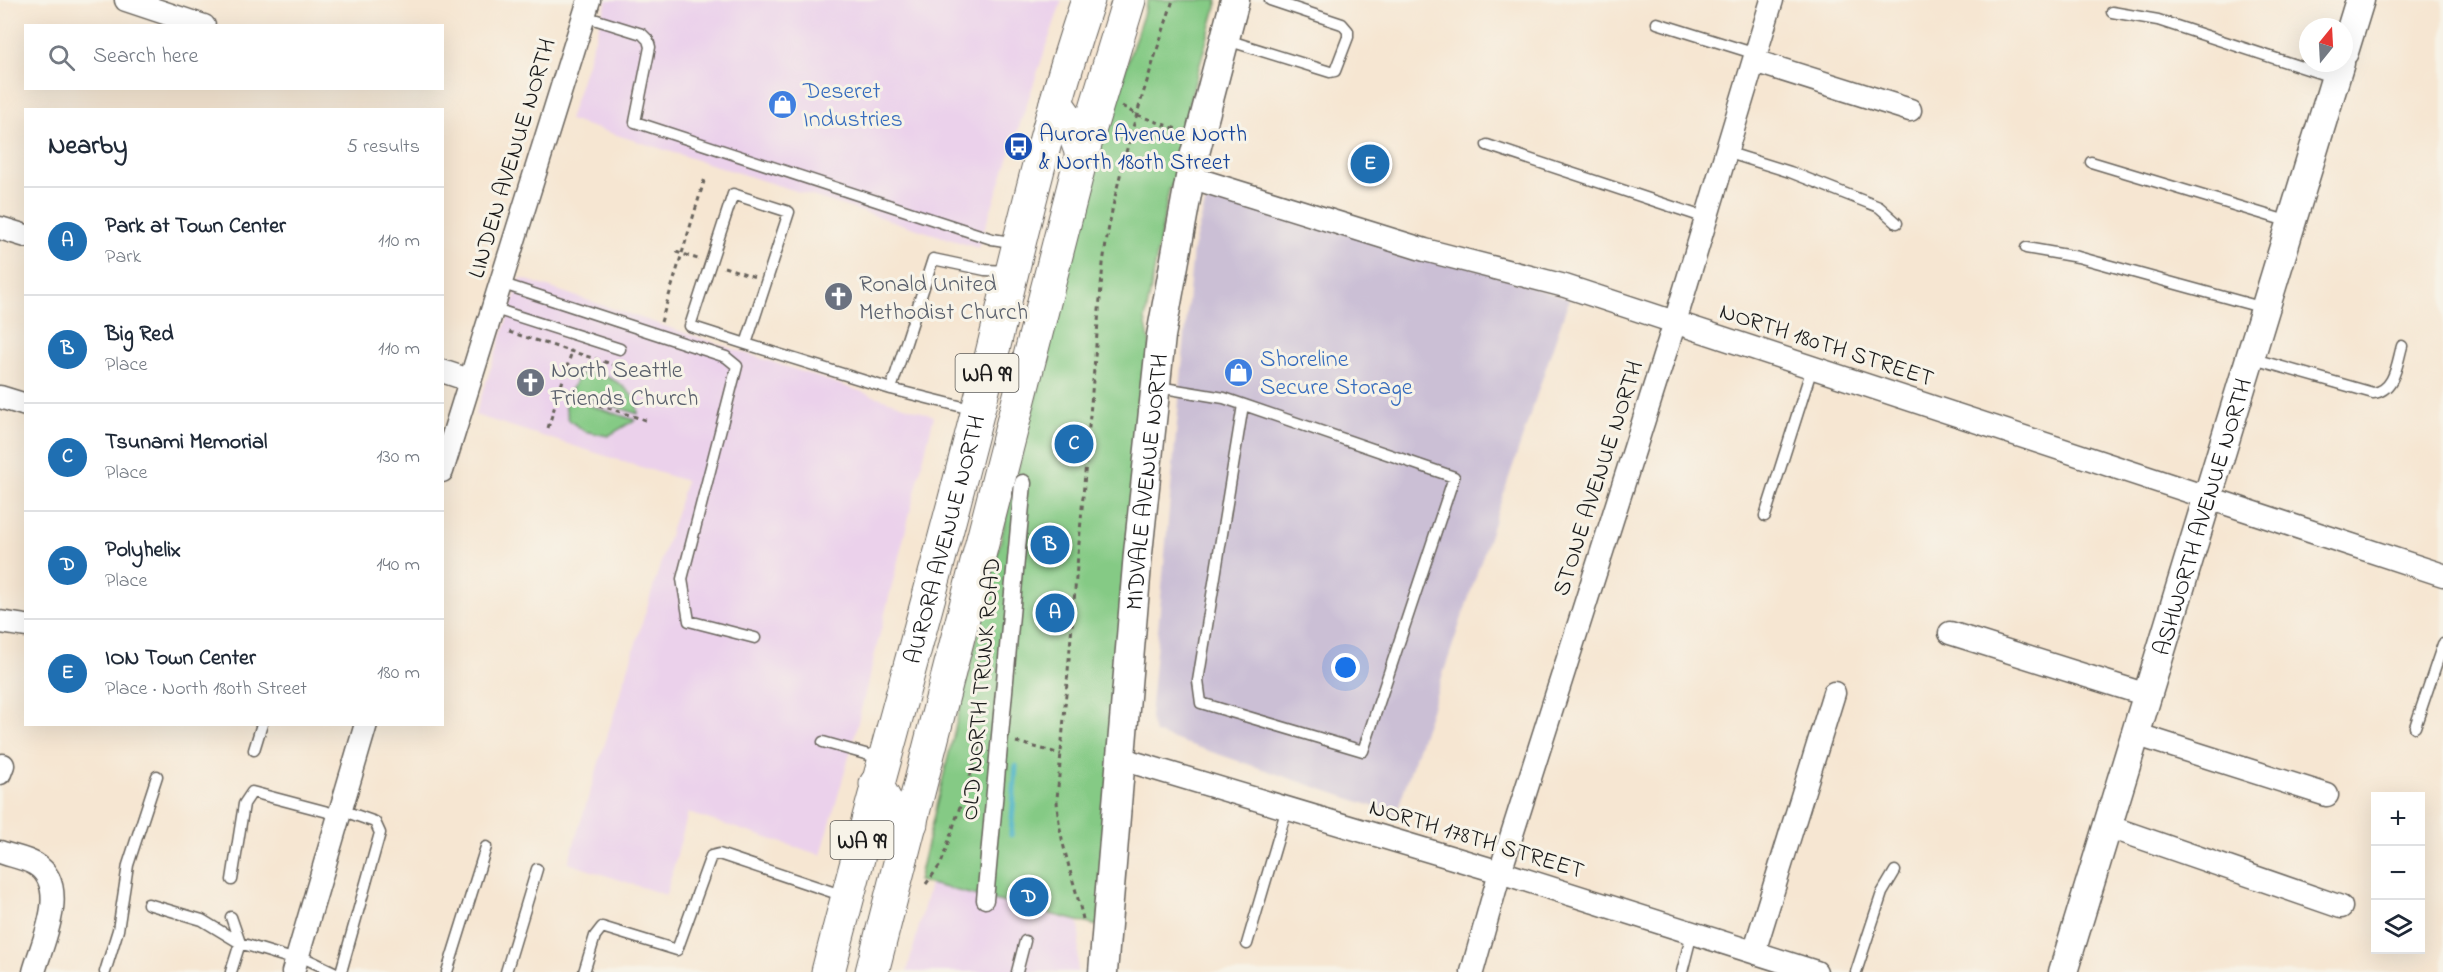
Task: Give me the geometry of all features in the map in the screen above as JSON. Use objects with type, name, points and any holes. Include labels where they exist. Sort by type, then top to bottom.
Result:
[{"type":"main road","name":"AURORA AVENUE NORTH","points":[[828,972],[879,772],[978,410],[1056,103],[1088,0]]},
{"type":"main road","name":"AURORA AVENUE NORTH","points":[[872,972],[1082,154],[1129,0]]},
{"type":"main road","points":[[1056,103],[1071,124],[1082,154]]},
{"type":"main road","points":[[939,552],[955,567],[970,591]]},
{"type":"main road","points":[[879,772],[893,815],[911,822]]},
{"type":"street","points":[[126,0],[198,24]]},
{"type":"street","name":"MIDVALE AVENUE NORTH","points":[[1103,972],[1155,387],[1165,309],[1190,177],[1223,39],[1235,0]]},
{"type":"street","name":"STONE AVENUE NORTH","points":[[1472,972],[1500,872],[1675,322],[1772,0]]},
{"type":"street","name":"ASHWORTH AVENUE NORTH","points":[[2353,22],[2360,0]]},
{"type":"street","name":"LINDEN AVENUE NORTH","points":[[444,464],[586,8]]},
{"type":"street","points":[[1755,57],[1910,110]]},
{"type":"street","name":"ASHWORTH AVENUE NORTH","points":[[2063,972],[2337,72]]},
{"type":"street","name":"NORTH 180TH STREET","points":[[1190,177],[1425,250],[1565,286],[2443,575]]},
{"type":"street","points":[[0,228],[24,235]]},
{"type":"street","points":[[444,372],[469,380]]},
{"type":"street","points":[[0,397],[24,404]]},
{"type":"street","name":"OLD NORTH TRUNK ROAD","points":[[985,900],[1023,483]]},
{"type":"street","points":[[0,622],[24,626]]},
{"type":"street","points":[[1950,633],[2147,695]]},
{"type":"street","points":[[1754,952],[1834,693]]},
{"type":"street","points":[[295,962],[365,726]]},
{"type":"street","points":[[2135,734],[2327,795]]},
{"type":"street","name":"NORTH 178TH STREET","points":[[1122,759],[1500,872],[1816,972]]},
{"type":"street","points":[[2107,826],[2341,907]]},
{"type":"street","points":[[0,852],[36,864],[52,886],[52,906],[34,972]]},
{"type":"lane","points":[[1223,39],[1330,72],[1335,71],[1348,37],[1348,31],[1342,24],[1270,0]]},
{"type":"lane","points":[[586,8],[642,34],[648,40],[650,47],[635,122],[992,239],[1017,257]]},
{"type":"lane","points":[[2112,12],[2158,20],[2299,54]]},
{"type":"lane","points":[[1657,23],[1755,57]]},
{"type":"lane","points":[[1487,146],[1706,218]]},
{"type":"lane","points":[[1726,152],[1790,172],[1879,207],[1897,222]]},
{"type":"lane","points":[[2091,162],[2290,222]]},
{"type":"lane","points":[[746,344],[789,212],[733,194],[690,326],[746,344],[891,389],[978,410]]},
{"type":"lane","points":[[2026,248],[2078,258],[2265,308]]},
{"type":"lane","points":[[891,389],[933,259],[985,270],[1017,257]]},
{"type":"lane","points":[[500,283],[726,357],[737,366],[681,579],[689,621],[755,638]]},
{"type":"lane","points":[[492,307],[620,349]]},
{"type":"lane","points":[[2250,357],[2373,393],[2380,392],[2390,383],[2402,346]]},
{"type":"lane","points":[[1766,516],[1812,368]]},
{"type":"lane","points":[[1155,387],[1224,398],[1454,477],[1363,751],[1201,703],[1198,681],[1243,405]]},
{"type":"lane","points":[[2415,726],[2443,645]]},
{"type":"lane","points":[[254,750],[261,726]]},
{"type":"lane","points":[[823,742],[879,772]]},
{"type":"lane","points":[[105,972],[118,930],[128,865],[157,776]]},
{"type":"lane","points":[[232,880],[244,804],[252,792],[375,822],[380,833],[341,972]]},
{"type":"lane","points":[[1247,944],[1287,808]]},
{"type":"lane","points":[[447,972],[486,847]]},
{"type":"lane","points":[[584,972],[595,936],[603,927],[677,950],[711,856],[719,854],[847,897]]},
{"type":"lane","points":[[506,972],[537,869]]},
{"type":"lane","points":[[1856,972],[1882,893],[1895,872]]},
{"type":"lane","points":[[148,904],[201,920],[240,944],[334,972]]},
{"type":"lane","points":[[231,917],[240,944],[231,972]]},
{"type":"lane","points":[[1682,972],[1692,933]]},
{"type":"lane","points":[[1017,972],[1025,941]]},
{"type":"path","points":[[1085,930],[1058,820],[1061,754],[1103,264],[1110,211],[1173,0]]},
{"type":"path","points":[[1118,104],[1137,115],[1182,130]]},
{"type":"path","points":[[661,324],[705,178]]},
{"type":"path","points":[[676,252],[768,281]]},
{"type":"path","points":[[509,332],[615,365]]},
{"type":"path","points":[[548,428],[557,391],[572,351]]},
{"type":"path","points":[[557,391],[648,421]]},
{"type":"path","points":[[926,884],[941,864],[978,749],[986,740],[999,738],[1061,754]]},
{"type":"shaded area","points":[[607,0],[1062,0],[978,248],[569,120]]},
{"type":"shaded area","points":[[1211,182],[1569,299],[1396,814],[1155,733],[1150,717],[1193,249]]},
{"type":"shaded area","points":[[521,278],[934,416],[851,750],[821,855],[688,813],[666,895],[568,863],[686,481],[475,415]]},
{"type":"shaded area","points":[[930,884],[1078,922],[1080,932],[1077,972],[907,972]]},
{"type":"green space","points":[[1148,0],[1218,0],[1189,103],[1192,122],[1182,169],[1169,190],[1145,320],[1150,344],[1098,926],[918,881],[1065,274],[1102,140]]},
{"type":"green space","points":[[592,373],[608,377],[623,386],[634,398],[638,414],[570,392],[579,375]]},
{"type":"green space","points":[[567,398],[635,420],[608,436],[584,431],[569,420],[565,406]]},
{"type":"waterway","points":[[1011,835],[1016,766]]},
{"type":"place","name":"Deseret Industries","points":[[782,104]]},
{"type":"place","name":"Aurora Avenue North & North 180th Street","points":[[1018,147]]},
{"type":"place","name":"ION Town Center","points":[[1370,164]]},
{"type":"place","name":"Ronald United Methodist Church","points":[[838,297]]},
{"type":"place","name":"Shoreline Secure Storage","points":[[1239,372]]},
{"type":"place","name":"North Seattle Friends Church","points":[[530,383]]},
{"type":"place","name":"Tsunami Memorial","points":[[1074,444]]},
{"type":"place","name":"Big Red","points":[[1050,545]]},
{"type":"place","name":"Park at Town Center","points":[[1055,613]]},
{"type":"place","name":"Polyhelix","points":[[1029,897]]}]
